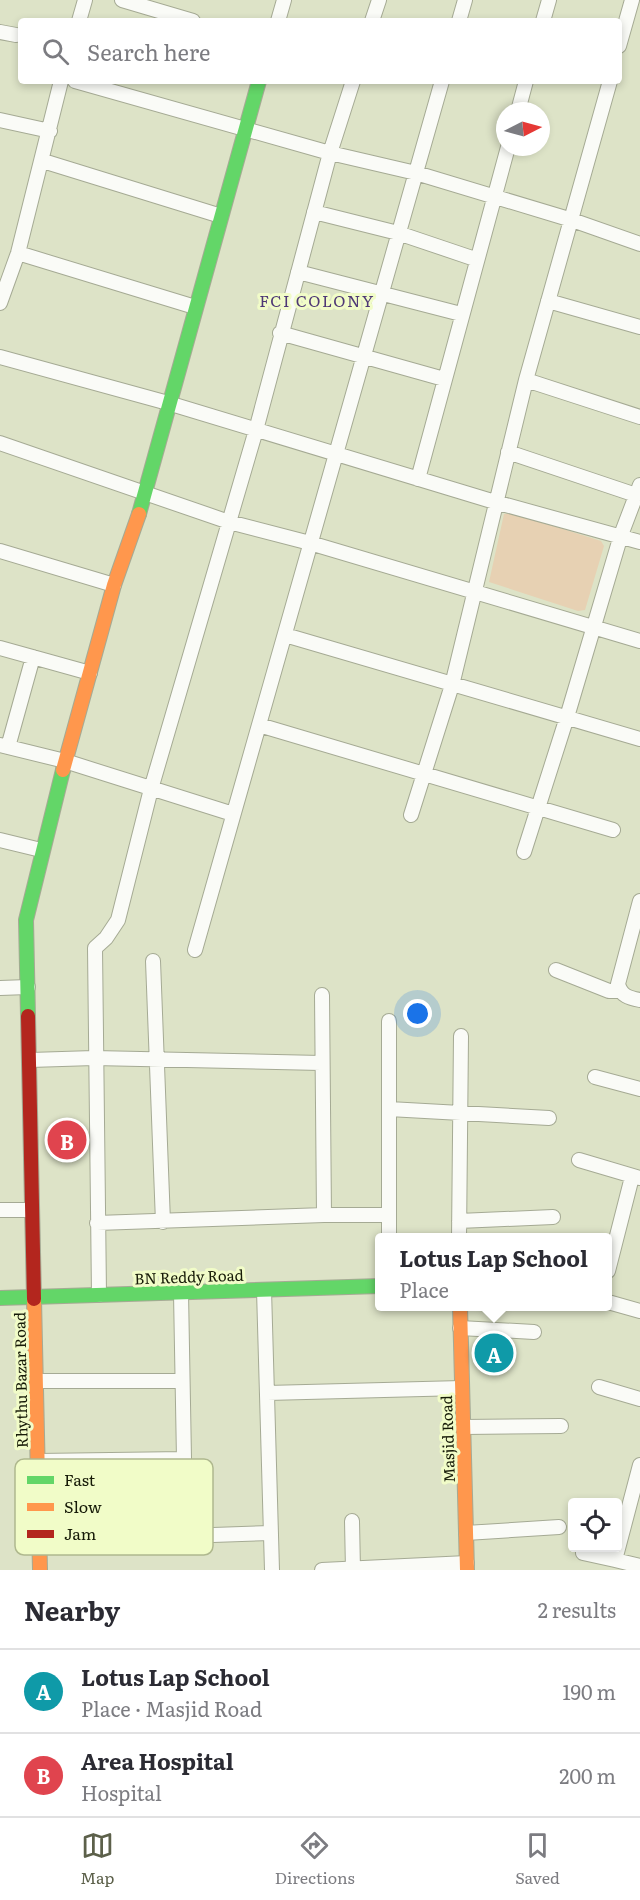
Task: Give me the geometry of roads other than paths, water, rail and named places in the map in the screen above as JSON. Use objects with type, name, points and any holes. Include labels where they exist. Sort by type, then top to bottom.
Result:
[{"type":"street","points":[[80,18],[85,0]]},
{"type":"street","points":[[122,0],[184,18]]},
{"type":"street","points":[[279,18],[284,0]]},
{"type":"street","points":[[373,18],[379,0]]},
{"type":"street","points":[[460,18],[465,0]]},
{"type":"street","points":[[544,18],[549,0]]},
{"type":"street","points":[[622,35],[632,0]]},
{"type":"street","points":[[0,32],[16,35]]},
{"type":"street","points":[[0,303],[18,253],[43,161],[60,84]]},
{"type":"street","points":[[85,84],[244,130],[416,173],[572,220],[640,244]]},
{"type":"street","name":"Rhythu Bazar Road","points":[[38,1459],[26,920],[41,849],[65,761],[114,585],[147,492],[168,403],[258,84]]},
{"type":"street","points":[[99,1295],[94,948],[106,938],[118,920],[151,789],[256,430],[280,333],[330,153],[352,84]]},
{"type":"street","points":[[195,950],[334,454],[441,84]]},
{"type":"street","points":[[520,102],[525,84]]},
{"type":"street","points":[[411,815],[452,685],[526,380],[609,84]]},
{"type":"street","points":[[0,120],[50,131]]},
{"type":"street","points":[[418,479],[505,156]]},
{"type":"street","points":[[43,161],[221,216]]},
{"type":"street","points":[[314,212],[398,233],[476,259]]},
{"type":"street","points":[[18,253],[195,307]]},
{"type":"street","points":[[298,272],[380,295],[461,314]]},
{"type":"street","points":[[548,301],[640,327]]},
{"type":"street","points":[[280,333],[444,379]]},
{"type":"street","points":[[0,357],[168,403],[495,502],[640,542]]},
{"type":"street","points":[[526,380],[640,417]]},
{"type":"street","points":[[0,443],[229,522],[310,543],[640,641]]},
{"type":"street","points":[[508,452],[638,490],[621,535],[524,852]]},
{"type":"street","points":[[0,551],[114,585]]},
{"type":"street","points":[[285,635],[640,739]]},
{"type":"street","points":[[0,648],[90,673]]},
{"type":"street","points":[[33,657],[4,746],[65,761],[233,814]]},
{"type":"street","points":[[259,725],[613,830]]},
{"type":"street","points":[[0,840],[41,849]]},
{"type":"street","points":[[619,991],[618,984],[640,901]]},
{"type":"street","points":[[153,961],[162,1222]]},
{"type":"street","points":[[555,970],[609,991],[619,991],[626,997],[640,1000]]},
{"type":"street","points":[[0,988],[28,987]]},
{"type":"street","points":[[322,995],[324,1215]]},
{"type":"street","points":[[389,1020],[389,1233]]},
{"type":"street","points":[[459,1233],[461,1036]]},
{"type":"street","points":[[30,1060],[94,1058],[321,1063]]},
{"type":"street","points":[[595,1077],[640,1089]]},
{"type":"street","points":[[389,1110],[549,1118]]},
{"type":"street","points":[[579,1160],[636,1178],[612,1258]]},
{"type":"street","points":[[0,1210],[32,1210]]},
{"type":"street","points":[[97,1223],[389,1215]]},
{"type":"street","points":[[459,1221],[553,1217]]},
{"type":"street","name":"BN Reddy Road","points":[[0,1298],[375,1286]]},
{"type":"street","points":[[264,1290],[272,1570]]},
{"type":"street","points":[[181,1293],[184,1459]]},
{"type":"street","points":[[612,1303],[640,1311]]},
{"type":"street","name":"Masjid Road","points":[[460,1311],[467,1567]]},
{"type":"street","points":[[460,1328],[534,1332]]},
{"type":"street","points":[[36,1381],[182,1381]]},
{"type":"street","points":[[599,1387],[640,1399]]},
{"type":"street","points":[[267,1393],[462,1388]]},
{"type":"street","points":[[463,1427],[561,1426]]},
{"type":"street","points":[[615,1560],[640,1465]]},
{"type":"street","points":[[352,1521],[353,1569]]},
{"type":"street","points":[[466,1533],[559,1527]]},
{"type":"street","points":[[213,1536],[271,1533]]},
{"type":"street","points":[[583,1554],[640,1566]]},
{"type":"street","points":[[322,1570],[467,1567]]},
{"type":"place","name":"Area Hospital","points":[[67,1140]]},
{"type":"place","name":"Lotus Lap School","points":[[494,1353]]},
{"type":"district","name":"FCI COLONY","points":[[317,300]]}]
